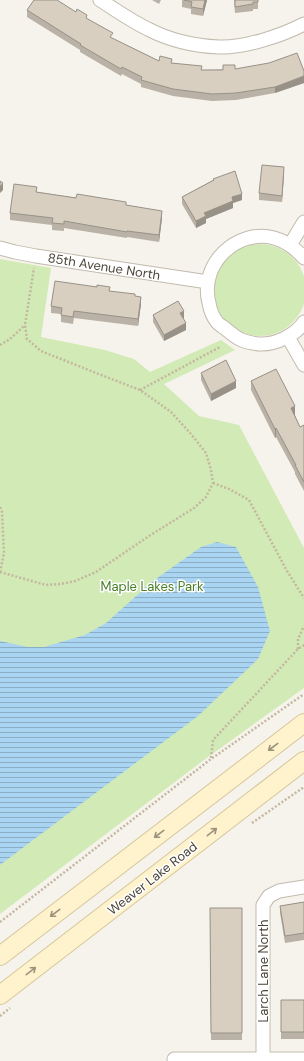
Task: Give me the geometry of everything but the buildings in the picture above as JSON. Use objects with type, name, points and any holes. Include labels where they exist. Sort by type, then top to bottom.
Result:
[{"type":"main road","points":[[0,956],[304,723]]},
{"type":"main road","name":"Weaver Lake Road","points":[[0,995],[304,761]]},
{"type":"street","points":[[100,0],[148,29],[166,37],[191,44],[219,47],[245,45],[304,24]]},
{"type":"street","points":[[290,245],[304,222]]},
{"type":"street","points":[[304,258],[290,245],[274,238],[256,236],[239,241],[224,251],[213,265],[208,282],[207,296],[210,310],[217,322],[238,339],[251,343],[263,344],[276,342],[288,337],[304,322]]},
{"type":"street","name":"85th Avenue North","points":[[0,248],[36,256],[208,282]]},
{"type":"street","points":[[288,337],[304,364]]},
{"type":"street","name":"Larch Lane North","points":[[263,1059],[263,905],[269,896],[279,891],[304,887]]},
{"type":"street","points":[[174,1060],[304,1059]]},
{"type":"path","points":[[0,507],[2,512],[4,553],[0,572],[46,585],[61,584],[75,581],[96,572],[194,508],[206,497],[213,483],[212,470],[206,453],[171,412],[140,390],[41,351],[27,339],[25,324],[36,256]]},
{"type":"path","points":[[0,346],[10,339],[25,324]]},
{"type":"path","points":[[140,390],[220,347]]},
{"type":"path","points":[[213,483],[229,489],[250,500],[287,570],[304,598]]},
{"type":"path","points":[[298,649],[298,638],[304,626]]},
{"type":"path","points":[[211,759],[213,740],[298,649],[304,645]]},
{"type":"path","points":[[0,922],[211,759],[304,694]]},
{"type":"green space","points":[[260,244],[278,247],[293,257],[303,272],[306,290],[303,308],[293,323],[278,333],[260,336],[242,333],[227,323],[217,308],[214,290],[217,272],[227,257],[242,247]]},
{"type":"green space","name":"Maple Lakes Park","points":[[0,259],[51,268],[41,337],[105,350],[134,359],[150,372],[221,340],[235,350],[164,384],[199,416],[239,425],[304,548],[304,688],[204,760],[0,914]]},
{"type":"water","points":[[217,542],[236,547],[258,587],[270,631],[258,659],[198,716],[0,865],[0,641],[28,647],[44,647],[85,635],[106,623],[153,581],[201,547]]}]
